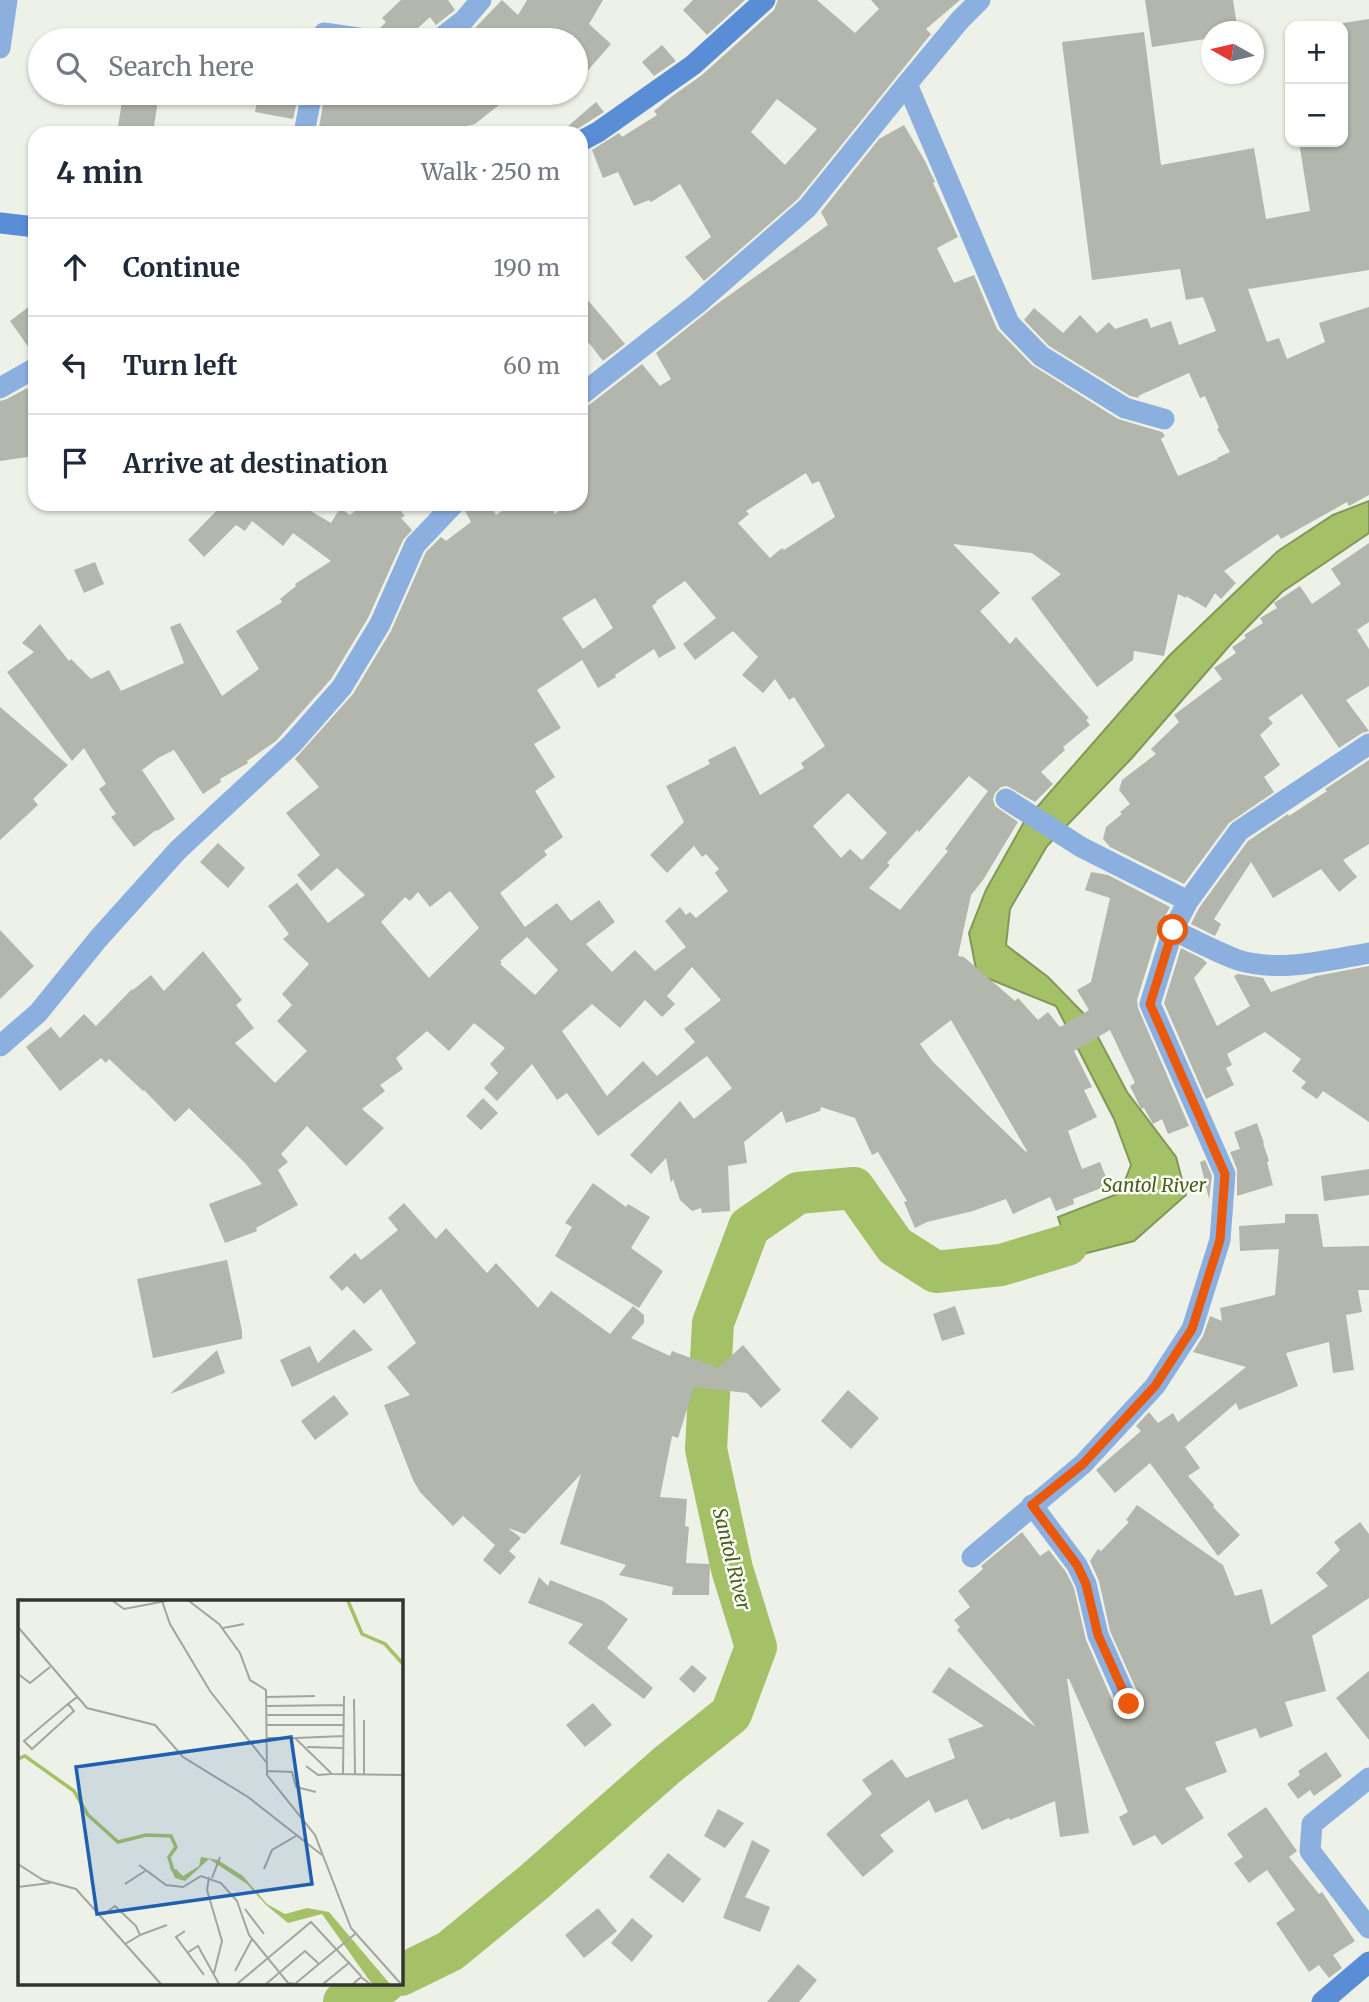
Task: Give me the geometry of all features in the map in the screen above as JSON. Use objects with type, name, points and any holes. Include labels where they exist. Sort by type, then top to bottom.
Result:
[{"type":"street","points":[[0,48],[7,0]]},
{"type":"street","points":[[454,28],[481,0]]},
{"type":"street","points":[[588,137],[693,65],[765,0]]},
{"type":"street","points":[[588,389],[697,303],[807,208],[906,84],[980,0]]},
{"type":"street","points":[[906,84],[1009,323],[1041,356],[1115,402],[1125,408],[1164,419]]},
{"type":"street","points":[[305,126],[310,105]]},
{"type":"street","points":[[0,223],[28,226]]},
{"type":"street","points":[[0,388],[28,372]]},
{"type":"street","points":[[0,1046],[38,1013],[98,939],[178,850],[292,744],[342,687],[380,624],[415,545],[447,511]]},
{"type":"street","points":[[972,1557],[1083,1464],[1155,1386],[1192,1329],[1220,1240],[1225,1174],[1150,1004],[1173,930],[1188,901],[1239,831],[1369,744]]},
{"type":"street","points":[[1014,805],[1081,847],[1188,901]]},
{"type":"street","points":[[1173,930],[1239,960],[1265,964],[1290,965],[1369,953]]},
{"type":"street","points":[[1032,1505],[1077,1565],[1086,1584],[1098,1635],[1129,1704]]},
{"type":"street","points":[[1369,1778],[1311,1824],[1310,1851],[1369,1928]]},
{"type":"street","points":[[1322,2002],[1369,1962]]},
{"type":"water","name":"Santol River","points":[[1369,501],[1369,533],[1282,592],[1230,645],[1131,759],[1047,846],[1010,909],[1006,945],[1048,977],[1088,1018],[1127,1092],[1176,1157],[1186,1195],[1134,1241],[1071,1257],[1058,1217],[1120,1193],[1131,1165],[1114,1119],[1056,1006],[977,974],[969,933],[986,890],[1024,822],[1170,655],[1278,551],[1333,515]]},
{"type":"building","points":[[401,0],[448,0],[455,10],[436,25],[430,17],[418,28],[380,28],[386,22],[382,18]]},
{"type":"building","points":[[502,0],[518,15],[527,0],[603,0],[589,24],[611,44],[588,70],[588,28],[475,28]]},
{"type":"building","points":[[693,0],[745,0],[707,35],[683,10]]},
{"type":"building","points":[[778,0],[817,0],[855,33],[879,9],[871,0],[960,0],[926,29],[931,34],[798,199],[704,281],[685,257],[711,237],[680,184],[651,202],[649,200],[634,206],[618,172],[603,178],[592,150],[619,133],[622,137],[657,115],[654,111],[702,75],[774,10]],"holes":[[[777,99],[817,129],[785,165],[751,132]]]},
{"type":"building","points":[[1145,0],[1233,0],[1236,21],[1201,21],[1201,40],[1152,47]]},
{"type":"building","points":[[1369,19],[1369,270],[1248,289],[1267,342],[1279,338],[1287,359],[1325,342],[1319,323],[1369,307],[1369,495],[1349,506],[1347,502],[1281,539],[1278,534],[1224,571],[1236,583],[1221,599],[1215,593],[1206,608],[1178,594],[1164,656],[1134,651],[1133,660],[1097,687],[1031,598],[1061,574],[1032,553],[953,544],[1000,593],[980,611],[1010,644],[1016,637],[1089,718],[1086,720],[1090,725],[1063,747],[1065,750],[1041,772],[1053,784],[1035,802],[1007,786],[1001,787],[995,793],[995,806],[1018,822],[971,895],[958,956],[964,957],[1015,1001],[1018,998],[1038,1020],[1048,1012],[1060,1027],[1089,1010],[1077,990],[1091,982],[1110,898],[1085,890],[1091,872],[1108,875],[1170,907],[1160,926],[1137,1000],[1138,1008],[1189,1126],[1168,1134],[1162,1119],[1153,1124],[1144,1108],[1141,1109],[1130,1086],[1135,1083],[1110,1030],[1074,1051],[1092,1087],[1084,1090],[1097,1117],[1068,1131],[1082,1169],[1100,1162],[1109,1185],[1073,1199],[1074,1204],[1056,1211],[1050,1197],[1013,1214],[1006,1199],[915,1228],[904,1202],[907,1201],[878,1152],[872,1155],[855,1118],[821,1107],[820,1111],[786,1123],[782,1111],[744,1142],[747,1163],[728,1166],[730,1211],[702,1213],[701,1208],[692,1211],[680,1200],[673,1179],[671,1183],[666,1158],[651,1174],[630,1155],[680,1101],[694,1119],[732,1088],[707,1056],[598,1136],[567,1093],[557,1100],[532,1064],[497,1101],[484,1088],[498,1073],[490,1064],[505,1048],[474,1023],[449,1051],[427,1031],[396,1058],[403,1069],[380,1085],[385,1091],[362,1109],[384,1128],[346,1166],[307,1126],[281,1154],[288,1162],[278,1170],[298,1205],[256,1228],[257,1231],[225,1243],[209,1204],[262,1184],[245,1163],[189,1108],[175,1122],[109,1059],[106,1063],[101,1058],[60,1091],[26,1047],[51,1027],[60,1038],[84,1014],[96,1026],[132,989],[151,975],[164,991],[203,951],[242,1000],[236,1005],[254,1028],[235,1043],[275,1083],[307,1051],[277,1021],[292,1005],[282,994],[309,964],[283,939],[289,934],[268,906],[297,883],[328,923],[365,895],[337,868],[311,891],[297,875],[320,855],[286,813],[319,787],[295,759],[353,694],[391,631],[426,552],[441,537],[446,541],[471,522],[465,511],[494,511],[496,515],[502,511],[553,511],[555,514],[559,511],[588,511],[588,405],[642,364],[660,386],[671,379],[656,353],[717,304],[828,225],[821,212],[879,139],[904,125],[925,161],[958,237],[937,248],[954,283],[974,275],[997,329],[1032,365],[1118,419],[1162,432],[1165,436],[1161,439],[1178,476],[1230,452],[1217,429],[1219,428],[1205,396],[1200,398],[1189,373],[1138,396],[1140,398],[1130,396],[1049,346],[1024,320],[1034,308],[1063,333],[1080,315],[1097,333],[1109,322],[1115,329],[1147,318],[1151,328],[1171,321],[1179,345],[1216,331],[1203,297],[1186,300],[1180,269],[1092,280],[1062,42],[1144,32],[1161,165],[1254,148],[1266,219],[1310,211],[1300,147],[1348,147],[1348,22]],"holes":[[[806,473],[812,484],[819,481],[835,517],[770,558],[738,523],[749,514],[746,511]],[[685,581],[716,618],[683,644],[695,660],[733,631],[758,657],[742,675],[763,693],[775,679],[789,700],[794,697],[825,746],[801,763],[804,768],[760,795],[735,746],[708,760],[710,764],[666,786],[684,822],[650,855],[667,873],[694,846],[702,857],[706,854],[719,869],[715,873],[728,891],[696,918],[690,912],[686,915],[680,907],[665,921],[686,947],[655,971],[635,950],[612,972],[586,944],[615,922],[599,900],[571,921],[557,903],[525,927],[500,893],[547,855],[544,851],[563,837],[535,791],[555,777],[534,744],[561,728],[537,690],[582,660],[598,688],[654,649],[659,658],[676,648],[652,606]],[[595,598],[613,628],[583,649],[562,618]],[[969,776],[988,791],[945,849],[948,851],[900,910],[869,888],[890,865],[887,863]],[[848,793],[887,833],[862,860],[850,849],[841,858],[813,826]],[[450,891],[479,928],[429,978],[381,922],[405,897],[410,901],[418,892],[430,907]],[[527,937],[558,970],[535,995],[500,964],[500,961]],[[692,967],[721,1000],[684,1029],[695,1042],[657,1076],[643,1061],[607,1096],[562,1031],[592,1004],[620,1028],[645,1000],[662,1017],[675,1004],[667,996]],[[951,1020],[1026,1152],[933,1062],[920,1044]]]},
{"type":"building","points":[[662,45],[676,61],[654,76],[642,62]]},
{"type":"building","points":[[596,102],[604,112],[582,126],[568,126]]},
{"type":"building","points":[[121,105],[157,105],[154,126],[118,126]]},
{"type":"building","points":[[256,105],[296,105],[293,119],[255,112]]},
{"type":"building","points":[[323,105],[499,105],[475,124],[467,126],[319,126]]},
{"type":"building","points":[[588,300],[625,344],[603,361],[589,343]]},
{"type":"building","points":[[28,307],[28,346],[10,321]]},
{"type":"building","points":[[27,388],[28,457],[0,461],[0,401]]},
{"type":"building","points":[[216,511],[311,511],[331,523],[338,511],[350,515],[355,511],[401,511],[405,516],[401,518],[412,530],[403,540],[368,618],[331,679],[276,741],[247,761],[248,763],[220,779],[221,782],[203,794],[174,750],[142,770],[175,819],[134,847],[111,817],[116,814],[99,789],[106,784],[84,748],[72,761],[7,672],[34,652],[22,643],[40,624],[69,661],[71,659],[91,679],[109,670],[121,691],[184,663],[170,627],[180,623],[222,696],[259,669],[236,631],[282,602],[280,599],[296,586],[295,584],[331,561],[293,533],[283,546],[252,521],[245,531],[236,525],[204,557],[188,540]]},
{"type":"building","points":[[1369,543],[1369,622],[1357,630],[1369,649],[1369,686],[1346,700],[1369,731],[1339,748],[1302,694],[1268,718],[1273,723],[1260,735],[1280,765],[1264,777],[1274,792],[1229,823],[1184,884],[1110,847],[1103,839],[1106,827],[1130,804],[1119,790],[1122,780],[1156,754],[1151,749],[1179,722],[1174,715],[1222,679],[1214,668],[1236,653],[1232,647],[1246,638],[1244,635],[1263,623],[1260,618],[1277,608],[1274,603],[1300,586],[1312,604],[1341,584],[1331,569]]},
{"type":"building","points":[[95,562],[104,584],[84,593],[74,570]]},
{"type":"building","points":[[0,707],[68,765],[33,799],[38,805],[0,840]]},
{"type":"building","points":[[1369,760],[1369,844],[1343,860],[1357,877],[1339,892],[1321,869],[1273,898],[1251,862],[1214,919],[1221,924],[1215,936],[1191,924],[1199,908],[1248,841],[1327,791],[1325,789]]},
{"type":"building","points":[[218,843],[245,868],[228,888],[200,862]]},
{"type":"building","points":[[0,930],[34,966],[0,999]]},
{"type":"building","points":[[1181,948],[1207,963],[1194,978],[1217,1026],[1250,1006],[1234,976],[1238,974],[1263,978],[1271,992],[1316,976],[1369,966],[1369,1122],[1323,1091],[1317,1099],[1301,1088],[1306,1082],[1292,1071],[1301,1059],[1265,1032],[1227,1054],[1232,1065],[1226,1068],[1234,1085],[1206,1099],[1164,1003]]},
{"type":"building","points":[[483,1098],[498,1113],[481,1130],[466,1116]]},
{"type":"building","points":[[1257,1123],[1269,1161],[1267,1162],[1273,1185],[1237,1196],[1237,1169],[1230,1152],[1240,1149],[1234,1132]]},
{"type":"building","points":[[1205,1160],[1212,1176],[1209,1199],[1200,1162]]},
{"type":"building","points":[[1369,1169],[1369,1195],[1324,1201],[1321,1176]]},
{"type":"building","points":[[593,1183],[626,1207],[628,1204],[650,1217],[631,1248],[663,1271],[639,1308],[555,1256],[572,1227],[565,1223]]},
{"type":"building","points":[[404,1203],[436,1239],[446,1228],[487,1273],[496,1263],[538,1308],[551,1291],[610,1334],[633,1306],[644,1315],[644,1323],[631,1338],[670,1356],[672,1351],[718,1368],[743,1345],[781,1390],[761,1408],[747,1393],[694,1387],[678,1438],[672,1436],[660,1497],[687,1499],[685,1526],[689,1527],[686,1563],[710,1564],[709,1595],[672,1595],[673,1587],[619,1575],[626,1565],[560,1544],[581,1474],[525,1534],[508,1528],[521,1538],[509,1551],[516,1557],[500,1575],[483,1560],[495,1545],[463,1516],[453,1526],[420,1492],[384,1405],[410,1395],[387,1367],[416,1343],[381,1289],[364,1304],[347,1286],[342,1291],[329,1277],[355,1253],[361,1260],[398,1230],[388,1218]]},
{"type":"building","points":[[1285,1214],[1318,1214],[1323,1247],[1369,1246],[1369,1290],[1358,1290],[1362,1312],[1346,1315],[1354,1370],[1333,1373],[1329,1342],[1286,1353],[1298,1386],[1239,1410],[1236,1403],[1185,1447],[1200,1468],[1188,1476],[1240,1535],[1218,1556],[1150,1463],[1115,1493],[1096,1470],[1141,1431],[1136,1426],[1149,1412],[1158,1423],[1173,1413],[1178,1422],[1246,1367],[1193,1352],[1203,1336],[1210,1316],[1222,1321],[1220,1308],[1275,1295],[1279,1249],[1240,1251],[1239,1226],[1285,1223]]},
{"type":"building","points":[[227,1260],[242,1339],[153,1358],[137,1279]]},
{"type":"building","points":[[955,1306],[965,1334],[942,1341],[933,1314]]},
{"type":"building","points":[[354,1329],[373,1350],[292,1387],[280,1360],[310,1346],[318,1363]]},
{"type":"building","points":[[217,1350],[225,1373],[170,1394]]},
{"type":"building","points":[[848,1390],[879,1418],[851,1449],[821,1421]]},
{"type":"building","points":[[334,1395],[349,1414],[315,1440],[301,1421]]},
{"type":"building","points":[[1137,1505],[1223,1565],[1235,1596],[1262,1589],[1271,1625],[1328,1586],[1316,1573],[1340,1550],[1334,1542],[1360,1522],[1369,1534],[1369,1598],[1312,1636],[1326,1691],[1285,1702],[1293,1726],[1260,1738],[1256,1728],[1215,1742],[1227,1772],[1185,1788],[1204,1818],[1162,1845],[1155,1835],[1133,1846],[1119,1817],[1128,1812],[1067,1679],[1089,1833],[1060,1837],[1055,1801],[982,1830],[967,1799],[935,1813],[929,1800],[880,1835],[894,1851],[863,1877],[826,1834],[872,1794],[862,1780],[892,1759],[906,1778],[955,1758],[948,1739],[984,1726],[932,1692],[949,1667],[1036,1727],[957,1630],[960,1627],[954,1620],[970,1607],[958,1591],[983,1569],[981,1566],[1022,1532],[1040,1556],[1049,1550],[1066,1572],[1074,1588],[1086,1640],[1117,1711],[1127,1718],[1139,1713],[1141,1700],[1110,1631],[1099,1581],[1090,1561],[1098,1549],[1101,1551],[1129,1522],[1126,1520]]},
{"type":"building","points":[[539,1577],[548,1586],[550,1580],[603,1601],[628,1619],[607,1648],[653,1688],[644,1699],[568,1643],[583,1624],[528,1603]]},
{"type":"building","points":[[692,1665],[707,1678],[694,1693],[679,1679]]},
{"type":"building","points":[[1369,1671],[1369,1740],[1336,1698]]},
{"type":"building","points":[[593,1703],[612,1725],[585,1747],[566,1725]]},
{"type":"building","points":[[1326,1752],[1342,1776],[1314,1796],[1310,1790],[1298,1799],[1287,1784],[1300,1775],[1298,1771]]},
{"type":"building","points":[[1266,1807],[1297,1851],[1289,1857],[1319,1894],[1322,1892],[1355,1941],[1333,1955],[1342,1968],[1329,1978],[1319,1965],[1309,1972],[1276,1923],[1295,1910],[1267,1870],[1249,1883],[1234,1863],[1243,1857],[1227,1834]]},
{"type":"building","points":[[718,1809],[744,1823],[725,1848],[704,1836]]},
{"type":"building","points":[[752,1840],[770,1850],[745,1897],[770,1907],[760,1932],[723,1918]]},
{"type":"building","points":[[668,1853],[701,1879],[683,1903],[649,1877]]},
{"type":"building","points":[[598,1908],[617,1931],[584,1958],[565,1935]]},
{"type":"building","points":[[632,1918],[653,1936],[632,1962],[611,1943]]},
{"type":"building","points":[[798,1964],[817,1980],[799,2002],[767,2002]]},
{"type":"waterway","name":"Santol River","points":[[402,1975],[450,1951],[534,1882],[667,1765],[731,1714],[756,1647],[732,1569],[706,1449],[713,1323],[749,1227],[798,1193],[854,1188],[895,1246],[936,1272],[1001,1265],[1067,1245]]},
{"type":"waterway","name":"Santol River","points":[[344,2002],[382,1984]]},
{"type":"route","points":[[1129,1704],[1098,1635],[1086,1584],[1077,1565],[1032,1505],[1083,1464],[1155,1386],[1192,1329],[1220,1240],[1225,1174],[1150,1004],[1173,930]]}]
